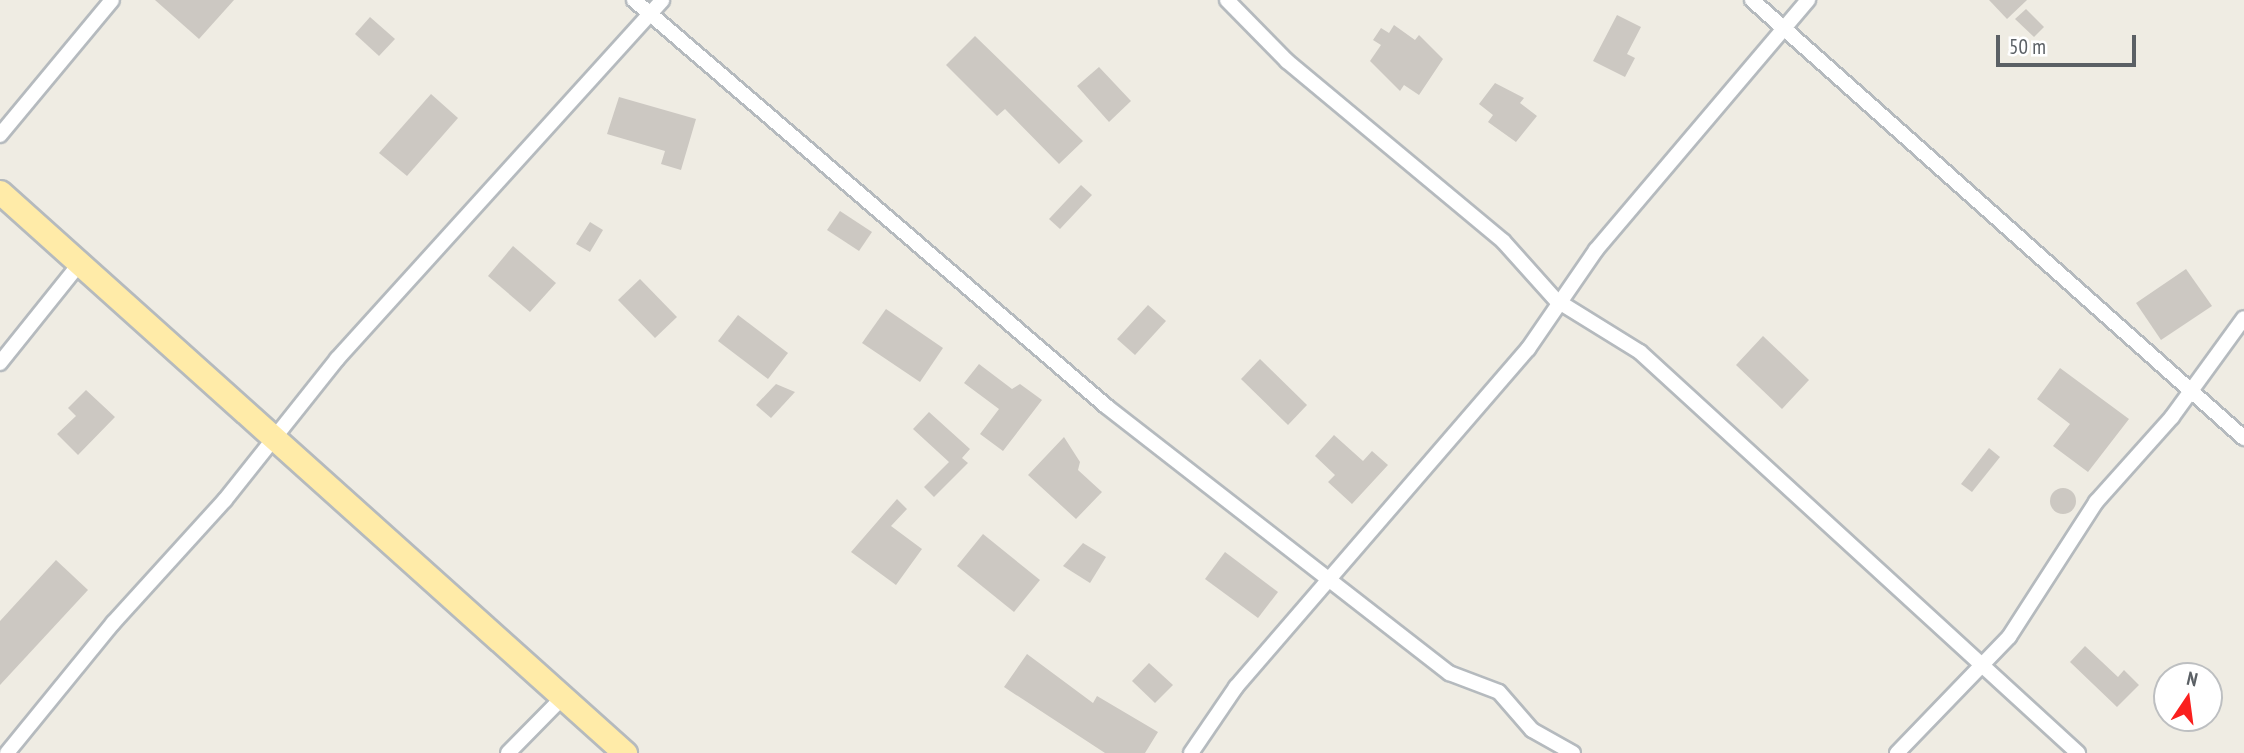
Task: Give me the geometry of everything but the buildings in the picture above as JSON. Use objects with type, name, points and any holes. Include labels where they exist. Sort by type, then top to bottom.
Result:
[{"type":"main road","points":[[0,192],[81,262],[270,440],[625,753]]},
{"type":"street","points":[[0,135],[112,0]]},
{"type":"street","points":[[634,0],[1106,406],[1449,673],[1499,692],[1532,730],[1573,753]]},
{"type":"street","points":[[7,753],[270,440],[662,0]]},
{"type":"street","points":[[1227,0],[1287,61],[1503,241],[1556,300],[1640,352],[1983,661],[2078,753]]},
{"type":"street","points":[[1752,0],[2244,438]]},
{"type":"street","points":[[1191,753],[1236,687],[1528,349],[1556,300],[1808,0]]},
{"type":"street","points":[[0,363],[81,262]]},
{"type":"street","points":[[1897,753],[2017,628],[2096,502],[2190,390],[2244,318]]},
{"type":"street","points":[[508,753],[562,698]]}]
